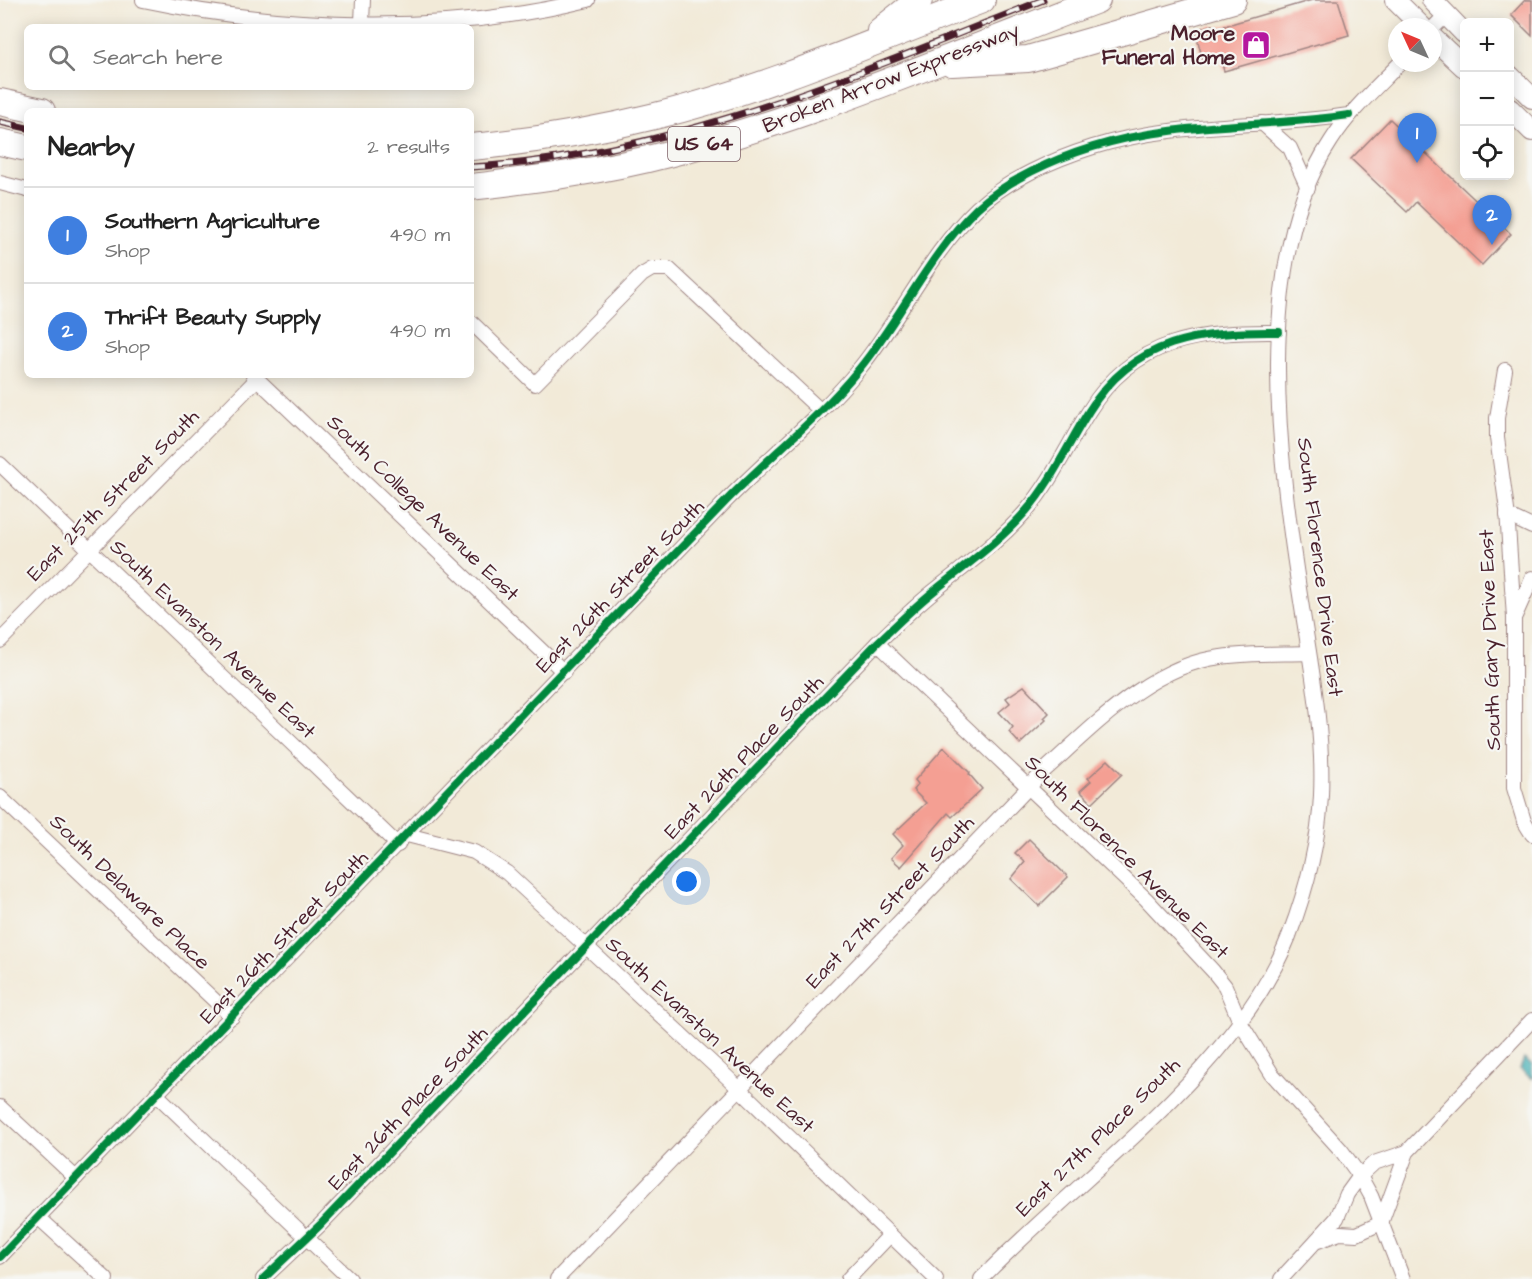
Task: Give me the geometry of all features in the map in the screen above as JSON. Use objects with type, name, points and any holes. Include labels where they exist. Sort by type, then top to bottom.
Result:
[{"type":"highway","points":[[859,48],[919,0]]},
{"type":"highway","name":"Broken Arrow Expressway","points":[[474,147],[581,132],[656,116],[766,83],[982,0]]},
{"type":"highway","name":"Broken Arrow Expressway","points":[[474,187],[588,171],[667,154],[787,118],[1097,0]]},
{"type":"highway","points":[[928,65],[1028,59],[1233,0]]},
{"type":"highway","points":[[0,102],[28,108]]},
{"type":"highway","points":[[0,142],[24,147]]},
{"type":"main road","points":[[1395,0],[1413,18]]},
{"type":"main road","points":[[1432,0],[1438,18]]},
{"type":"main road","points":[[1442,23],[1460,31]]},
{"type":"main road","points":[[1442,46],[1460,63]]},
{"type":"main road","points":[[1514,81],[1532,98]]},
{"type":"main road","points":[[1514,115],[1532,131]]},
{"type":"street","points":[[143,0],[220,15],[279,20],[422,23],[477,18],[588,0]]},
{"type":"street","points":[[362,22],[363,0]]},
{"type":"street","points":[[1349,115],[1391,72]]},
{"type":"street","name":"East 26th Street South","points":[[0,1257],[403,840],[727,500],[821,411],[878,345],[952,235],[979,206],[1005,187],[1064,159],[1122,139],[1177,129],[1349,115]]},
{"type":"street","name":"South Florence Drive East","points":[[1240,1022],[1271,974],[1288,939],[1310,871],[1321,797],[1318,714],[1284,469],[1279,332],[1286,259],[1308,188],[1326,149],[1349,115]]},
{"type":"street","points":[[1262,123],[1290,148],[1308,188]]},
{"type":"street","points":[[0,183],[24,189]]},
{"type":"street","points":[[474,325],[535,384],[642,274],[661,267],[677,274],[821,411]]},
{"type":"street","name":"East 26th Place South","points":[[263,1279],[877,643],[916,606],[990,546],[1027,510],[1056,469],[1090,409],[1129,367],[1162,347],[1191,338],[1242,332],[1279,332]]},
{"type":"street","name":"South Gary Drive East","points":[[1505,370],[1497,418],[1497,438],[1507,515],[1514,618],[1514,788],[1524,821],[1532,834]]},
{"type":"street","name":"East 25th Street South","points":[[0,641],[254,378]]},
{"type":"street","name":"South College Avenue East","points":[[256,378],[564,672]]},
{"type":"street","name":"South Evanston Avenue East","points":[[0,464],[89,550],[403,840],[451,844],[493,861],[739,1089],[936,1279]]},
{"type":"street","points":[[1507,515],[1532,527]]},
{"type":"street","points":[[1514,618],[1532,578]]},
{"type":"street","name":"South Florence Avenue East","points":[[877,643],[1146,899],[1225,986],[1240,1022],[1272,1074],[1341,1150],[1360,1176],[1403,1279]]},
{"type":"street","name":"East 27th Street South","points":[[557,1279],[1028,788],[1091,729],[1133,695],[1191,664],[1220,657],[1308,653]]},
{"type":"street","name":"South Delaware Place","points":[[0,797],[231,1017]]},
{"type":"street","points":[[1318,1241],[1340,1233],[1357,1234],[1381,1223],[1407,1152],[1532,1020]]},
{"type":"street","name":"East 27th Place South","points":[[981,1279],[1160,1110],[1219,1049],[1240,1022]]},
{"type":"street","points":[[156,1094],[350,1279]]},
{"type":"street","points":[[0,1107],[76,1178]]},
{"type":"street","points":[[1281,1279],[1337,1218],[1347,1194],[1360,1176],[1374,1163],[1407,1152]]},
{"type":"street","points":[[38,1217],[106,1279]]},
{"type":"street","points":[[848,1279],[890,1235]]},
{"type":"water","points":[[1524,1059],[1532,1065],[1532,1079],[1520,1069]]},
{"type":"building","name":"Moore Funeral Home","points":[[1312,0],[1338,0],[1349,35],[1224,71],[1220,56],[1203,61],[1195,30],[1213,25],[1214,29]]},
{"type":"building","points":[[1525,0],[1532,0],[1532,36],[1514,18],[1511,15]]},
{"type":"building","points":[[1390,119],[1511,234],[1482,265],[1416,202],[1407,212],[1351,159]]},
{"type":"building","points":[[1024,686],[1049,713],[1044,718],[1046,720],[1020,744],[1009,732],[1013,727],[999,712],[1010,703],[1006,698]]},
{"type":"building","points":[[944,747],[970,773],[982,789],[952,817],[948,813],[901,867],[891,858],[903,845],[893,834],[926,803],[913,790],[918,784],[915,780]]},
{"type":"building","points":[[1108,760],[1122,774],[1092,803],[1080,791],[1091,781],[1088,778]]},
{"type":"building","points":[[1029,839],[1068,877],[1039,906],[1011,879],[1025,862],[1015,853]]},
{"type":"railway","points":[[474,167],[545,160],[618,147],[691,129],[834,82],[1043,0]]},
{"type":"railway","points":[[0,122],[24,127]]},
{"type":"cycle path","points":[[0,1257],[727,500],[844,387],[874,349],[944,245],[977,208],[1002,188],[1047,164],[1093,147],[1124,139],[1188,129],[1349,115]]},
{"type":"cycle path","points":[[263,1279],[320,1225],[877,643],[919,603],[982,553],[1016,522],[1044,487],[1089,411],[1107,387],[1127,368],[1148,354],[1196,337],[1279,332]]},
{"type":"place","name":"Moore Funeral Home","points":[[1256,45]]},
{"type":"place","name":"Southern Agriculture","points":[[1417,163]]},
{"type":"place","name":"Thrift Beauty Supply","points":[[1492,245]]}]
